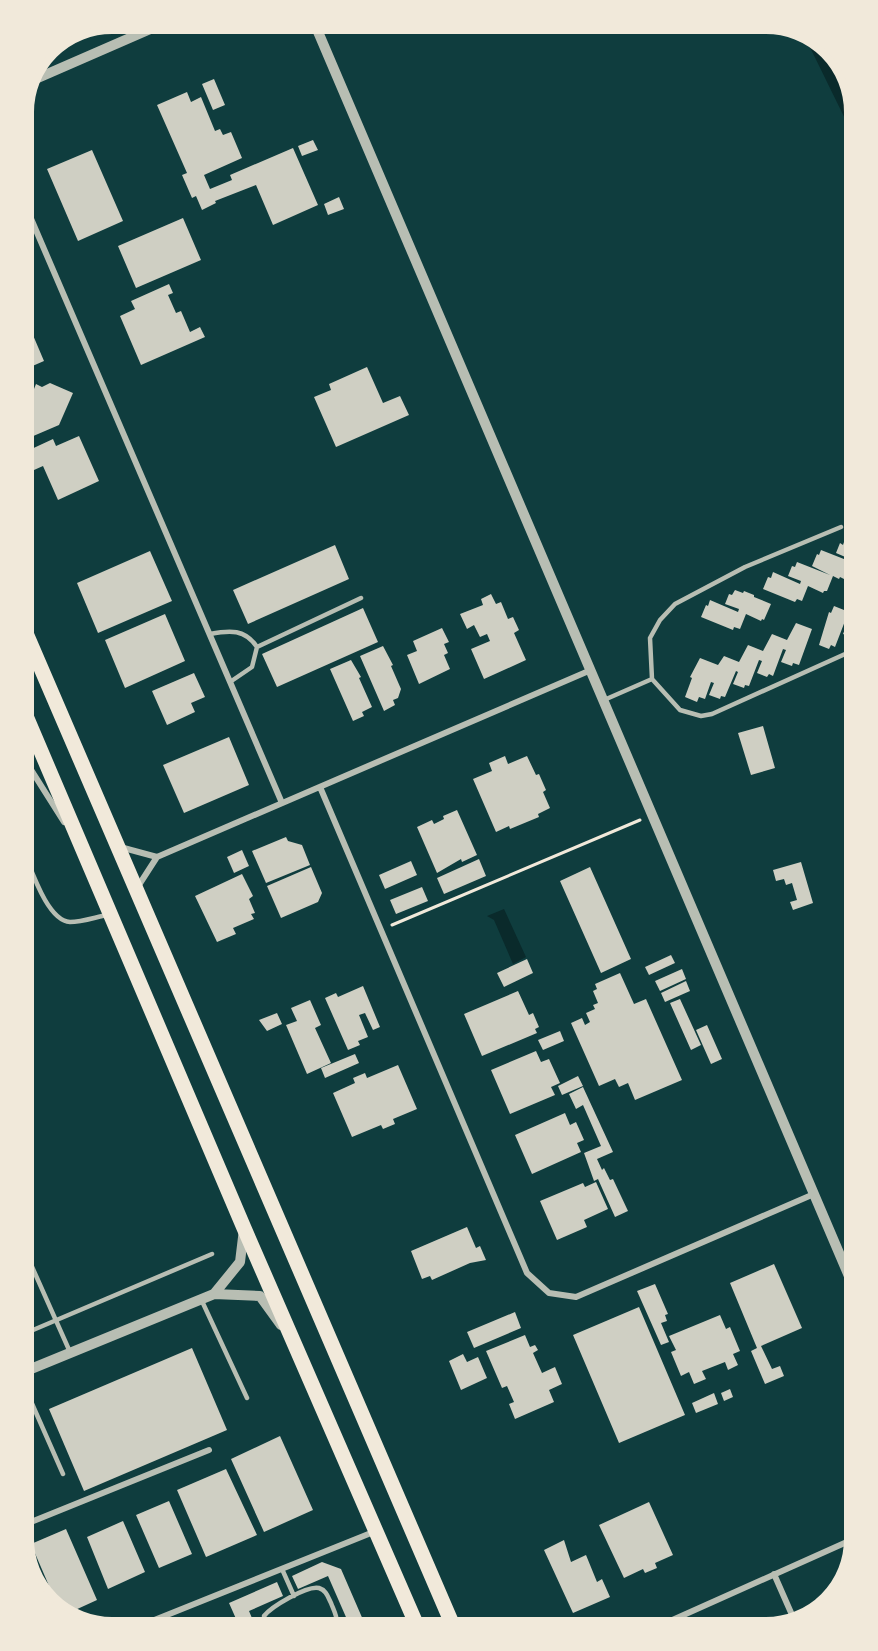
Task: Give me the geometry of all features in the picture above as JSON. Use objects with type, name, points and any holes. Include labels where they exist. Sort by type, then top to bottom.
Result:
[{"type":"main road","points":[[30,643],[451,1621]]},
{"type":"main road","points":[[30,728],[415,1621]]},
{"type":"street","points":[[37,78],[148,30]]},
{"type":"street","points":[[317,30],[848,1274]]},
{"type":"street","points":[[30,216],[282,803]]},
{"type":"street","points":[[136,889],[157,857],[591,669]]},
{"type":"street","points":[[30,768],[84,853]]},
{"type":"street","points":[[320,787],[527,1273],[549,1293],[576,1297],[814,1194]]},
{"type":"street","points":[[118,847],[157,857]]},
{"type":"street","points":[[30,1369],[214,1293],[240,1262],[244,1228]]},
{"type":"street","points":[[214,1293],[260,1296],[295,1344]]},
{"type":"street","points":[[30,1522],[209,1450]]},
{"type":"street","points":[[151,1621],[376,1531]]},
{"type":"street","points":[[670,1621],[848,1542]]},
{"type":"street","points":[[774,1574],[793,1616]]},
{"type":"lane","points":[[840,527],[746,567],[675,604],[660,620],[650,638],[652,679],[680,710],[701,716],[712,714],[848,653]]},
{"type":"lane","points":[[257,647],[361,598]]},
{"type":"lane","points":[[210,634],[226,630],[242,632],[252,639],[257,647],[252,667],[230,682]]},
{"type":"lane","points":[[604,700],[652,679]]},
{"type":"lane","points":[[30,866],[54,914],[68,922],[110,915]]},
{"type":"lane","points":[[30,1331],[212,1254]]},
{"type":"lane","points":[[30,1262],[70,1352]]},
{"type":"lane","points":[[201,1299],[247,1398]]},
{"type":"lane","points":[[30,1399],[63,1474]]},
{"type":"lane","points":[[282,1569],[294,1596]]},
{"type":"lane","points":[[265,1621],[264,1616],[269,1609],[294,1596],[314,1588],[321,1588],[327,1593],[337,1621]]},
{"type":"path","points":[[380,930],[653,814]]},
{"type":"water","points":[[807,41],[824,54],[842,80],[846,96],[848,125]]},
{"type":"water","points":[[504,909],[526,957],[513,964],[494,920],[487,916]]},
{"type":"building","points":[[214,79],[225,105],[213,110],[202,84]]},
{"type":"building","points":[[187,92],[191,102],[201,97],[215,131],[220,129],[223,135],[231,132],[242,158],[204,175],[210,189],[232,180],[230,175],[293,148],[318,205],[273,225],[256,185],[215,201],[216,203],[202,210],[196,196],[192,198],[182,175],[187,173],[157,105]]},
{"type":"building","points":[[313,140],[318,150],[302,156],[298,146]]},
{"type":"building","points":[[92,150],[123,221],[78,241],[47,169]]},
{"type":"building","points":[[339,197],[344,209],[328,215],[324,204]]},
{"type":"building","points":[[183,218],[201,260],[136,288],[118,246]]},
{"type":"building","points":[[169,284],[173,293],[168,295],[176,313],[181,311],[190,332],[200,327],[205,337],[141,365],[120,316],[135,309],[131,301]]},
{"type":"building","points":[[30,328],[44,361],[30,367]]},
{"type":"building","points":[[367,367],[383,403],[400,396],[409,415],[336,447],[314,397],[331,390],[329,384]]},
{"type":"building","points":[[50,383],[73,393],[59,425],[30,437],[30,393],[32,394],[36,384],[42,387]]},
{"type":"building","points":[[79,436],[99,481],[58,500],[43,466],[34,470],[30,462],[30,450],[53,439],[56,446]]},
{"type":"building","points":[[845,539],[848,540],[848,558],[836,553],[840,543],[843,545]]},
{"type":"building","points":[[335,545],[349,579],[248,624],[233,590]]},
{"type":"building","points":[[821,550],[848,561],[848,577],[839,579],[833,576],[827,591],[823,593],[808,586],[802,601],[797,599],[795,602],[763,589],[773,572],[800,584],[801,581],[788,576],[792,566],[795,567],[797,562],[830,575],[812,566]]},
{"type":"building","points":[[150,551],[172,601],[98,633],[77,583]]},
{"type":"building","points":[[735,590],[743,593],[744,591],[771,604],[764,620],[761,621],[746,614],[740,629],[734,627],[733,630],[701,617],[710,600],[738,612],[739,609],[725,604],[729,594],[732,595]]},
{"type":"building","points":[[491,594],[496,604],[501,602],[508,619],[513,617],[519,630],[514,633],[526,660],[484,679],[471,649],[490,641],[487,634],[480,637],[474,625],[467,629],[460,614],[483,605],[481,599]]},
{"type":"building","points":[[834,606],[848,612],[848,622],[845,621],[835,647],[831,645],[829,649],[819,645],[829,612],[831,613]]},
{"type":"building","points":[[363,608],[378,642],[277,687],[262,654]]},
{"type":"building","points":[[165,614],[185,661],[125,688],[105,640]]},
{"type":"building","points":[[848,622],[848,636],[843,634]]},
{"type":"building","points":[[796,623],[812,629],[799,665],[793,663],[792,666],[781,662],[786,650],[783,649],[773,676],[769,674],[767,677],[757,673],[762,661],[759,660],[749,686],[745,685],[744,688],[733,684],[738,672],[736,671],[725,697],[721,696],[720,699],[709,695],[714,683],[711,682],[705,699],[699,697],[697,702],[685,697],[692,678],[690,677],[700,658],[718,665],[724,656],[739,662],[748,645],[763,651],[772,634],[787,640]]},
{"type":"building","points":[[442,628],[449,642],[444,644],[448,653],[444,655],[450,669],[419,684],[407,655],[417,651],[413,641]]},
{"type":"building","points":[[383,646],[393,665],[391,666],[401,689],[398,698],[393,700],[395,705],[384,711],[360,656]]},
{"type":"building","points":[[351,660],[361,677],[359,678],[372,707],[362,712],[364,716],[353,721],[330,669]]},
{"type":"building","points":[[194,673],[205,697],[191,703],[195,712],[167,725],[152,691]]},
{"type":"building","points":[[763,726],[775,768],[751,775],[738,733]]},
{"type":"building","points":[[229,737],[249,785],[184,813],[163,765]]},
{"type":"building","points":[[505,756],[508,764],[527,756],[536,775],[539,774],[550,808],[538,814],[539,817],[496,832],[473,779],[492,771],[489,763]]},
{"type":"building","points":[[457,810],[477,855],[462,862],[461,859],[437,873],[417,827],[432,820],[434,824],[444,819],[443,816]]},
{"type":"building","points":[[286,837],[288,841],[302,845],[310,865],[266,883],[252,851]]},
{"type":"building","points":[[242,850],[249,866],[234,873],[227,857]]},
{"type":"building","points":[[479,859],[486,876],[444,894],[437,878]]},
{"type":"building","points":[[411,861],[417,875],[385,889],[379,875]]},
{"type":"building","points":[[801,862],[813,903],[793,910],[790,902],[797,900],[792,883],[786,885],[784,879],[776,881],[773,870]]},
{"type":"building","points":[[311,867],[322,893],[318,902],[281,918],[267,886]]},
{"type":"building","points":[[590,867],[631,959],[601,973],[560,881]]},
{"type":"building","points":[[242,874],[253,896],[249,899],[255,913],[251,914],[254,919],[233,928],[236,934],[217,942],[195,896]]},
{"type":"building","points":[[422,887],[428,901],[396,914],[390,900]]},
{"type":"building","points":[[671,955],[675,963],[649,975],[645,967]]},
{"type":"building","points":[[527,959],[533,973],[504,987],[497,973]]},
{"type":"building","points":[[682,969],[686,979],[660,991],[655,981]]},
{"type":"building","points":[[620,973],[634,1004],[646,999],[682,1080],[635,1100],[628,1083],[619,1087],[615,1079],[599,1086],[571,1023],[582,1018],[585,1025],[590,1022],[586,1013],[595,1009],[593,1005],[598,1003],[593,991],[597,989],[595,984]]},
{"type":"building","points":[[686,981],[690,991],[665,1002],[661,993]]},
{"type":"building","points":[[363,986],[380,1027],[373,1030],[365,1013],[359,1015],[368,1037],[358,1041],[360,1045],[348,1050],[325,998],[336,993],[338,997]]},
{"type":"building","points":[[518,991],[529,1015],[533,1013],[539,1027],[535,1029],[537,1033],[482,1056],[464,1014]]},
{"type":"building","points":[[680,999],[701,1045],[691,1050],[670,1003]]},
{"type":"building","points":[[310,1000],[321,1025],[315,1028],[331,1063],[307,1074],[286,1025],[297,1021],[291,1008]]},
{"type":"building","points":[[277,1013],[282,1024],[267,1031],[259,1020]]},
{"type":"building","points":[[707,1025],[722,1059],[711,1064],[696,1030]]},
{"type":"building","points":[[560,1031],[564,1041],[543,1050],[538,1040]]},
{"type":"building","points":[[536,1051],[541,1062],[549,1059],[560,1083],[551,1087],[555,1095],[510,1114],[491,1070]]},
{"type":"building","points":[[355,1054],[359,1063],[325,1078],[321,1068]]},
{"type":"building","points":[[398,1065],[417,1109],[393,1119],[395,1124],[383,1129],[381,1125],[352,1137],[333,1093],[355,1083],[353,1078],[365,1073],[367,1078]]},
{"type":"building","points":[[578,1076],[583,1086],[562,1095],[558,1086]]},
{"type":"building","points":[[583,1087],[613,1152],[597,1159],[610,1180],[613,1179],[628,1211],[615,1217],[598,1179],[594,1181],[584,1153],[601,1146],[583,1105],[576,1109],[569,1094]]},
{"type":"building","points":[[565,1113],[570,1125],[576,1122],[584,1140],[577,1143],[581,1152],[532,1174],[515,1135]]},
{"type":"building","points":[[596,1182],[608,1209],[584,1220],[587,1227],[557,1240],[540,1201],[583,1183],[585,1187]]},
{"type":"building","points":[[467,1227],[476,1248],[480,1246],[486,1260],[470,1263],[432,1280],[430,1276],[422,1279],[411,1251]]},
{"type":"building","points":[[774,1264],[802,1328],[761,1346],[772,1369],[780,1366],[784,1376],[765,1384],[751,1351],[757,1348],[730,1283]]},
{"type":"building","points":[[655,1284],[668,1314],[665,1315],[667,1321],[661,1323],[669,1342],[661,1345],[637,1291]]},
{"type":"building","points":[[639,1307],[685,1415],[619,1443],[573,1335]]},
{"type":"building","points":[[515,1312],[521,1328],[474,1348],[467,1332]]},
{"type":"building","points":[[720,1315],[726,1329],[730,1327],[740,1351],[733,1354],[738,1365],[728,1370],[725,1362],[702,1371],[706,1379],[694,1384],[689,1372],[681,1376],[671,1352],[676,1350],[669,1336]]},
{"type":"building","points":[[525,1335],[530,1347],[535,1345],[538,1350],[533,1353],[542,1373],[555,1367],[562,1384],[549,1390],[554,1402],[515,1419],[509,1404],[514,1402],[507,1386],[502,1388],[486,1351]]},
{"type":"building","points":[[192,1348],[227,1430],[84,1491],[49,1409]]},
{"type":"building","points":[[463,1354],[467,1362],[478,1357],[487,1378],[461,1390],[449,1361]]},
{"type":"building","points":[[730,1389],[733,1397],[724,1401],[721,1393]]},
{"type":"building","points":[[714,1393],[718,1404],[696,1413],[692,1403]]},
{"type":"building","points":[[280,1436],[313,1510],[264,1532],[231,1459]]},
{"type":"building","points":[[226,1469],[257,1535],[206,1557],[177,1490]]},
{"type":"building","points":[[169,1501],[192,1554],[159,1568],[136,1515]]},
{"type":"building","points":[[649,1502],[673,1555],[655,1563],[657,1568],[645,1573],[643,1569],[624,1578],[599,1525]]},
{"type":"building","points":[[123,1521],[145,1572],[108,1589],[87,1537]]},
{"type":"building","points":[[66,1529],[97,1600],[73,1611],[62,1604],[54,1597],[31,1544]]},
{"type":"building","points":[[564,1540],[571,1562],[586,1555],[597,1582],[602,1579],[610,1597],[573,1613],[544,1550]]},
{"type":"building","points":[[322,1562],[341,1569],[364,1621],[348,1621],[328,1576],[298,1589],[292,1576]]},
{"type":"building","points":[[277,1582],[283,1596],[249,1611],[253,1621],[237,1621],[229,1603]]}]
